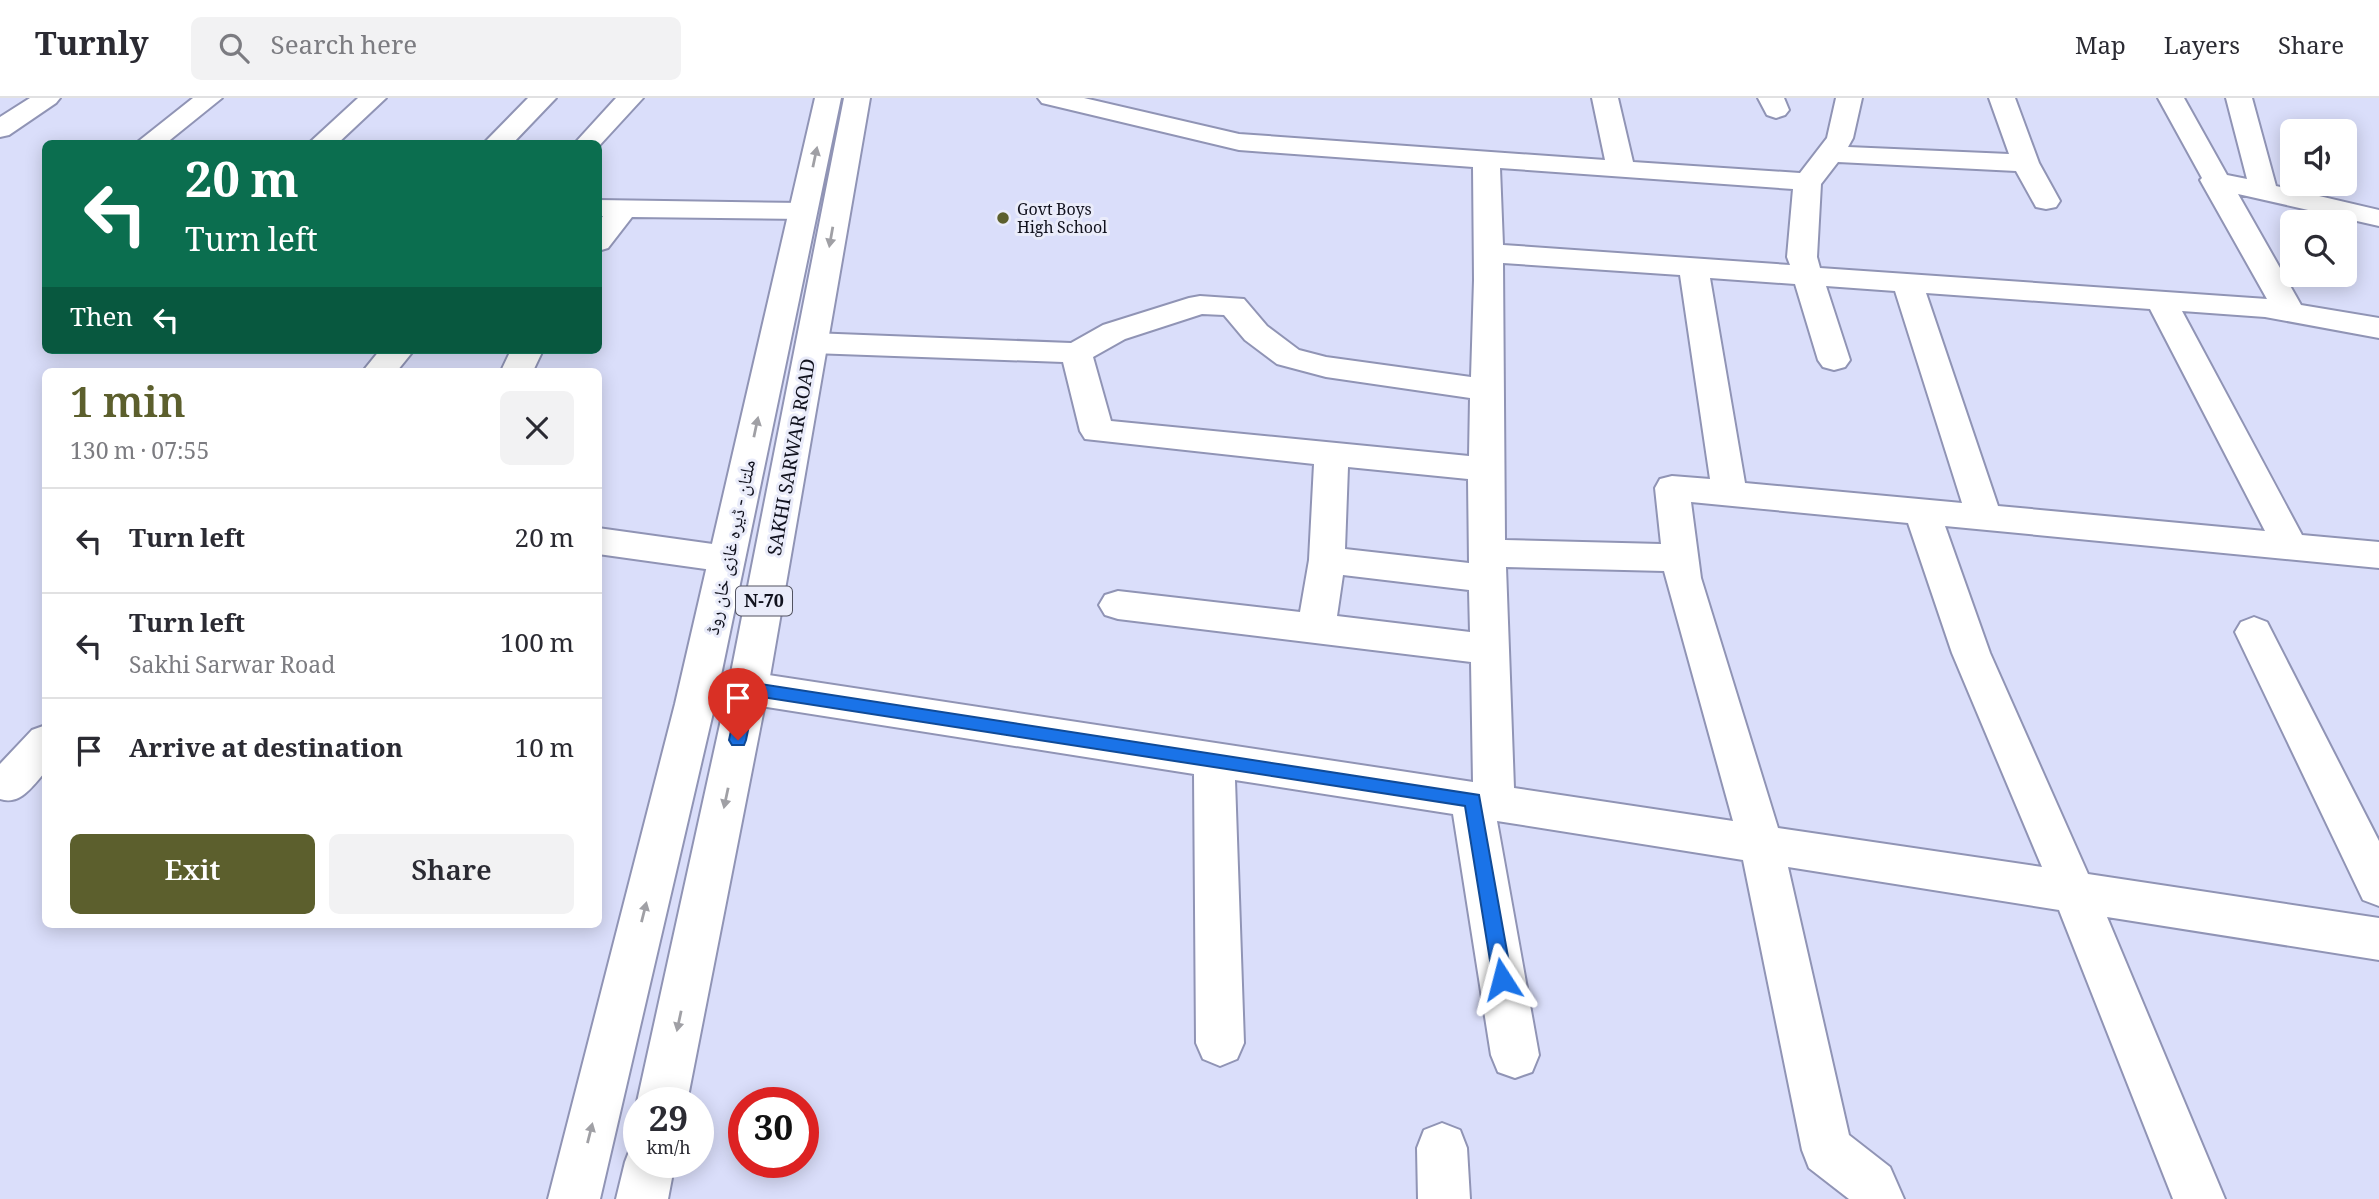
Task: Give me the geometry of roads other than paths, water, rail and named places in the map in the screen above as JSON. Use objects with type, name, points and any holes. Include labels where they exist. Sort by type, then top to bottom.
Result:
[{"type":"main road","points":[[0,129],[47,98]]},
{"type":"main road","points":[[153,140],[209,98]]},
{"type":"main road","points":[[325,140],[373,98]]},
{"type":"main road","points":[[500,140],[543,98]]},
{"type":"main road","points":[[591,140],[630,98]]},
{"type":"main road","name":"ملتان - ڈیرہ غازی خان روڈ","points":[[574,1199],[692,717],[828,98]]},
{"type":"main road","name":"SAKHI SARWAR ROAD","points":[[665,1087],[748,688],[857,98]]},
{"type":"main road","points":[[1051,98],[1144,108],[1239,142],[1807,182]]},
{"type":"main road","points":[[1605,98],[1621,170]]},
{"type":"main road","points":[[1834,360],[1802,257],[1807,182],[1839,138],[1849,98]]},
{"type":"main road","points":[[2002,98],[2026,163],[2046,201]]},
{"type":"main road","points":[[2171,98],[2214,180],[2289,311]]},
{"type":"main road","points":[[2239,98],[2263,190]]},
{"type":"main road","points":[[1829,154],[2026,163]]},
{"type":"main road","points":[[1486,161],[1486,469],[1490,649],[1483,801],[1515,1055]]},
{"type":"main road","points":[[2214,180],[2379,218]]},
{"type":"main road","points":[[602,232],[611,208],[803,211]]},
{"type":"main road","points":[[1488,253],[2289,311],[2379,328]]},
{"type":"main road","points":[[1693,267],[1730,494]]},
{"type":"main road","points":[[1907,282],[1985,519]]},
{"type":"main road","points":[[2161,301],[2291,547]]},
{"type":"main road","points":[[812,343],[1076,352],[1114,332],[1200,305],[1233,306],[1256,333],[1287,358],[1326,367],[1487,390]]},
{"type":"main road","points":[[1076,352],[1097,430],[1486,469]]},
{"type":"main road","points":[[382,368],[394,354]]},
{"type":"main road","points":[[1316,628],[1327,560],[1331,454]]},
{"type":"main road","points":[[1878,1199],[1872,1185],[1827,1150],[1761,844],[1684,578],[1672,488],[2379,555]]},
{"type":"main road","points":[[1922,512],[1971,653],[2074,892],[2199,1199]]},
{"type":"main road","points":[[602,542],[727,559]]},
{"type":"main road","points":[[1327,560],[1488,566],[1681,558]]},
{"type":"main road","points":[[1118,605],[1490,649]]},
{"type":"main road","points":[[2255,632],[2379,886]]},
{"type":"main road","points":[[748,688],[2074,892],[2375,945]]},
{"type":"main road","points":[[9,784],[42,747]]},
{"type":"main road","points":[[1214,760],[1220,1043]]},
{"type":"main road","points":[[1442,1148],[1444,1199]]},
{"type":"main road","points":[[642,1199],[647,1178]]},
{"type":"place","name":"Govt Boys High School","points":[[1003,218]]}]
